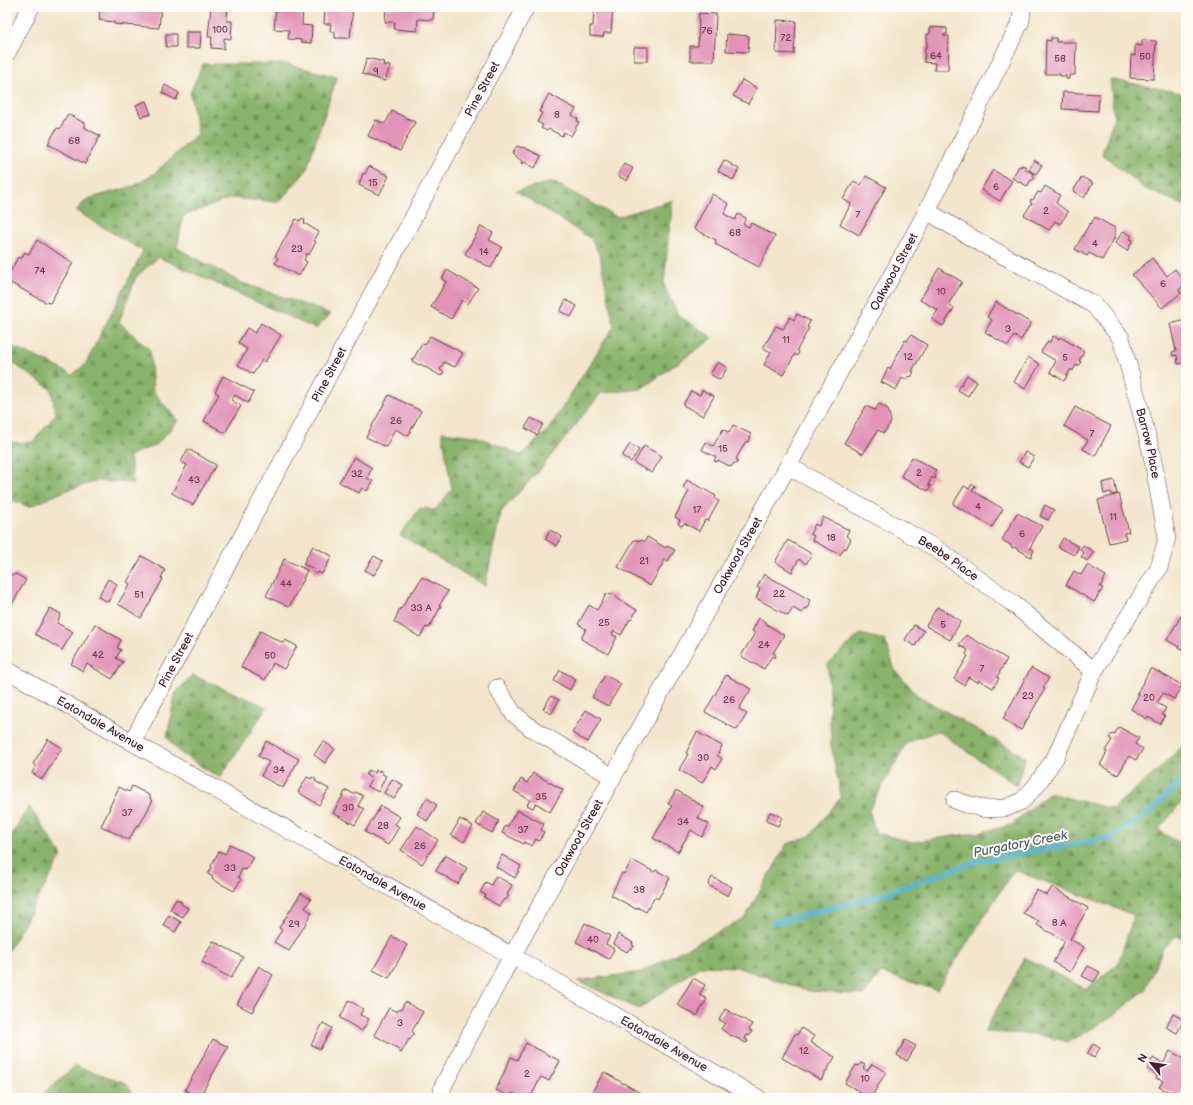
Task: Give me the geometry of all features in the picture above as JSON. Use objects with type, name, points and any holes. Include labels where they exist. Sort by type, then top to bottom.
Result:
[{"type":"street","points":[[7,53],[31,7]]},
{"type":"street","name":"Pine Street","points":[[132,742],[526,7]]},
{"type":"street","name":"Oakwood Street","points":[[441,1098],[443,1086],[512,956],[788,466],[927,211],[1021,21],[1022,7]]},
{"type":"street","name":"Barrow Place","points":[[927,211],[977,241],[1094,305],[1121,338],[1151,450],[1167,538],[1159,568],[1094,671],[1055,758],[1035,787],[1022,801],[1006,808],[986,809],[955,800]]},
{"type":"street","name":"Beebe Place","points":[[788,466],[936,548],[1011,602],[1094,671]]},
{"type":"street","name":"Eatondale Avenue","points":[[7,670],[512,956],[758,1098]]},
{"type":"street","points":[[496,688],[512,713],[531,728],[613,777]]},
{"type":"green space","points":[[203,64],[287,64],[337,77],[306,171],[279,202],[231,198],[183,216],[177,248],[240,282],[331,314],[316,329],[158,257],[136,277],[119,322],[150,350],[153,391],[178,421],[156,445],[130,455],[133,483],[97,481],[65,491],[29,507],[7,498],[7,443],[33,442],[56,414],[51,389],[7,359],[7,345],[50,363],[72,375],[85,365],[143,251],[76,211],[87,199],[134,186],[154,174],[198,133],[190,93]]},
{"type":"green space","points":[[1110,79],[1181,93],[1186,107],[1186,206],[1144,188],[1102,154],[1114,117]]},
{"type":"green space","points":[[553,182],[617,217],[673,200],[664,285],[678,315],[713,338],[641,389],[601,393],[543,466],[501,512],[485,586],[400,535],[420,508],[435,510],[452,489],[442,432],[476,436],[521,455],[548,430],[614,326],[600,256],[591,239],[516,191]]},
{"type":"green space","points":[[860,634],[885,640],[895,670],[917,695],[1025,757],[1017,786],[938,731],[907,742],[869,810],[876,833],[912,842],[982,832],[1011,825],[1049,793],[1112,809],[1157,771],[1186,742],[1186,797],[1158,830],[1186,847],[1186,938],[1176,936],[1163,948],[1145,990],[1110,1018],[1069,1042],[1034,1034],[984,1032],[1025,958],[1086,989],[1118,964],[1134,915],[1014,870],[937,990],[881,973],[864,995],[809,991],[736,967],[700,966],[639,1009],[577,981],[640,972],[744,919],[787,844],[810,836],[841,797],[831,745],[828,664]]},
{"type":"green space","points":[[192,675],[267,707],[220,778],[179,752],[167,737],[175,694]]},
{"type":"green space","points":[[29,806],[62,856],[7,953],[7,843]]},
{"type":"green space","points":[[75,1066],[126,1083],[136,1098],[38,1098]]},
{"type":"building","points":[[100,7],[161,7],[159,28],[114,24],[114,22],[99,20]]},
{"type":"building","points":[[211,7],[228,7],[227,21],[232,21],[231,39],[224,38],[224,49],[211,48],[212,37],[208,37]]},
{"type":"building","points":[[303,7],[302,25],[312,26],[311,43],[301,42],[301,40],[288,39],[289,30],[274,29],[276,8]]},
{"type":"building","points":[[333,7],[353,7],[350,38],[335,38],[335,32],[330,31],[331,24],[324,24],[325,9],[333,10]]},
{"type":"building","points":[[386,7],[434,7],[433,20],[418,19],[417,31],[394,29],[395,22],[385,22]]},
{"type":"building","points":[[596,7],[613,7],[611,33],[604,33],[603,37],[590,36],[590,26],[593,26],[594,9],[596,9]]},
{"type":"building","points":[[699,13],[716,14],[714,61],[690,61],[690,46],[698,46]]},
{"type":"building","points":[[777,20],[796,21],[794,54],[776,53]]},
{"type":"building","points":[[930,27],[947,28],[947,34],[944,34],[944,36],[949,36],[948,70],[934,70],[935,63],[924,62],[925,47],[927,47],[927,34],[930,34]]},
{"type":"building","points":[[186,32],[201,32],[200,48],[186,48]]},
{"type":"building","points":[[166,34],[176,34],[176,47],[166,47]]},
{"type":"building","points":[[727,34],[749,36],[748,52],[726,51]]},
{"type":"building","points":[[1051,38],[1056,38],[1056,42],[1076,42],[1075,75],[1069,75],[1069,79],[1066,79],[1066,76],[1060,76],[1060,74],[1045,74],[1046,40],[1051,41]]},
{"type":"building","points":[[1142,40],[1156,41],[1154,79],[1130,78],[1131,55],[1135,56],[1135,45],[1142,46]]},
{"type":"building","points":[[634,47],[648,47],[648,61],[634,61]]},
{"type":"building","points":[[367,58],[384,62],[383,65],[390,66],[385,81],[362,74]]},
{"type":"building","points":[[742,80],[757,88],[748,104],[733,96]]},
{"type":"building","points":[[165,85],[179,93],[176,100],[162,93]]},
{"type":"building","points":[[1063,92],[1099,94],[1098,111],[1062,109]]},
{"type":"building","points":[[549,94],[576,109],[572,115],[578,119],[577,121],[579,122],[571,136],[564,132],[562,136],[549,129],[547,131],[541,128],[543,125],[537,122],[542,113],[539,112]]},
{"type":"building","points":[[146,101],[151,114],[141,117],[136,105]]},
{"type":"building","points":[[392,111],[415,122],[400,151],[368,136],[376,120],[385,124]]},
{"type":"building","points":[[68,114],[86,124],[84,127],[100,136],[85,164],[48,144],[57,128],[60,129]]},
{"type":"building","points":[[517,146],[523,147],[541,156],[535,168],[524,162],[523,164],[521,163],[522,161],[512,154]]},
{"type":"building","points":[[724,160],[739,169],[733,180],[718,171]]},
{"type":"building","points":[[1034,160],[1042,165],[1036,174],[1029,170]]},
{"type":"building","points":[[624,164],[633,168],[627,181],[618,176]]},
{"type":"building","points":[[1022,165],[1026,167],[1025,169],[1034,174],[1033,176],[1035,177],[1027,186],[1012,178],[1019,166],[1021,167]]},
{"type":"building","points":[[369,166],[389,176],[379,195],[359,185],[363,173],[365,174]]},
{"type":"building","points":[[993,170],[1012,181],[1000,201],[981,190]]},
{"type":"building","points":[[866,176],[886,187],[859,235],[840,224],[851,204],[843,199],[854,181],[861,185]]},
{"type":"building","points":[[1082,177],[1093,183],[1084,198],[1073,191]]},
{"type":"building","points":[[1045,186],[1060,195],[1056,203],[1068,212],[1060,224],[1055,221],[1049,230],[1024,215],[1032,203],[1030,202],[1031,199],[1033,200],[1038,192],[1041,193]]},
{"type":"building","points":[[712,194],[729,204],[724,214],[735,220],[738,214],[746,218],[743,224],[749,227],[751,223],[775,236],[759,267],[715,244],[716,240],[694,229]]},
{"type":"building","points":[[1095,217],[1115,228],[1115,237],[1102,260],[1089,253],[1087,256],[1075,249]]},
{"type":"building","points":[[302,218],[305,220],[304,223],[319,232],[314,241],[316,242],[309,255],[307,253],[304,260],[307,262],[299,276],[275,263],[278,258],[275,256],[296,219],[300,221]]},
{"type":"building","points":[[481,226],[493,233],[489,240],[502,247],[491,268],[465,254]]},
{"type":"building","points":[[1123,231],[1132,236],[1130,239],[1133,240],[1127,251],[1115,243]]},
{"type":"building","points":[[37,240],[73,263],[50,303],[45,302],[7,281],[7,278],[18,257],[21,259],[25,252],[29,254]]},
{"type":"building","points":[[1152,258],[1167,276],[1175,269],[1186,283],[1179,290],[1181,293],[1162,308],[1132,275]]},
{"type":"building","points":[[939,268],[962,282],[948,305],[954,308],[943,326],[932,319],[938,310],[920,300]]},
{"type":"building","points":[[447,270],[478,288],[468,304],[462,300],[451,319],[431,307],[446,282],[442,279]]},
{"type":"building","points":[[566,300],[577,306],[571,317],[560,311]]},
{"type":"building","points":[[996,302],[1031,323],[1021,340],[1014,336],[1008,346],[985,332],[992,320],[987,317]]},
{"type":"building","points":[[797,314],[810,321],[807,327],[809,328],[797,350],[799,352],[797,356],[795,354],[783,375],[764,365],[771,352],[763,348],[776,326],[783,329],[790,317],[794,320]]},
{"type":"building","points":[[1186,320],[1186,363],[1178,364],[1177,355],[1173,356],[1172,352],[1176,351],[1170,324]]},
{"type":"building","points":[[261,323],[281,335],[265,362],[262,360],[253,374],[238,365],[247,349],[238,343],[247,328],[255,333]]},
{"type":"building","points":[[911,335],[927,345],[912,371],[914,372],[911,377],[908,376],[906,380],[902,378],[896,390],[881,382],[888,368],[890,369],[905,340],[907,341]]},
{"type":"building","points":[[430,336],[463,353],[455,367],[444,362],[440,370],[444,372],[441,376],[412,361],[422,344],[425,345]]},
{"type":"building","points":[[1053,336],[1059,339],[1060,337],[1084,351],[1079,361],[1081,362],[1078,366],[1076,365],[1073,371],[1071,369],[1064,381],[1050,372],[1056,361],[1041,352]]},
{"type":"building","points":[[1028,357],[1040,364],[1025,389],[1014,382]]},
{"type":"building","points":[[718,362],[727,368],[720,380],[710,374]]},
{"type":"building","points":[[967,375],[977,382],[968,396],[958,390]]},
{"type":"building","points":[[223,376],[254,392],[248,403],[235,395],[231,400],[241,406],[225,433],[204,421],[219,394],[215,392]]},
{"type":"building","points":[[1186,384],[1186,399],[1185,399],[1182,385]]},
{"type":"building","points":[[702,390],[714,396],[703,416],[683,405],[691,391],[700,395]]},
{"type":"building","points":[[389,395],[421,411],[408,436],[395,429],[386,447],[366,437]]},
{"type":"building","points":[[879,404],[888,409],[891,422],[884,433],[878,430],[863,454],[844,443],[866,406],[875,410]]},
{"type":"building","points":[[1075,407],[1111,426],[1095,456],[1083,449],[1088,440],[1064,426]]},
{"type":"building","points":[[531,418],[543,424],[537,435],[525,428]]},
{"type":"building","points":[[733,425],[751,434],[749,436],[751,437],[748,442],[746,441],[736,459],[738,460],[736,464],[734,463],[731,467],[718,460],[717,462],[714,461],[716,457],[702,450],[706,442],[713,446],[723,429],[729,433]]},
{"type":"building","points":[[630,444],[639,450],[631,462],[622,456]]},
{"type":"building","points":[[644,446],[662,456],[652,473],[634,463]]},
{"type":"building","points":[[188,449],[216,465],[193,505],[172,493],[187,465],[181,462]]},
{"type":"building","points":[[1025,452],[1034,457],[1028,467],[1019,462]]},
{"type":"building","points":[[354,457],[372,468],[367,478],[373,481],[367,491],[362,488],[359,493],[339,482]]},
{"type":"building","points":[[912,457],[936,470],[933,474],[936,476],[935,479],[932,477],[928,485],[931,486],[928,491],[901,476]]},
{"type":"building","points":[[687,480],[716,496],[715,499],[719,501],[708,521],[705,520],[699,531],[684,523],[682,526],[678,524],[680,520],[675,517],[689,491],[683,488]]},
{"type":"building","points":[[1114,480],[1117,494],[1112,495],[1111,492],[1104,494],[1102,483]]},
{"type":"building","points":[[972,484],[975,486],[972,490],[1003,509],[992,527],[953,504],[964,486],[969,489]]},
{"type":"building","points":[[1119,494],[1129,532],[1124,533],[1126,539],[1109,543],[1098,500]]},
{"type":"building","points":[[1045,505],[1054,510],[1048,520],[1040,516]]},
{"type":"building","points":[[1017,513],[1042,526],[1030,548],[1034,550],[1031,557],[1014,547],[1011,547],[1011,545],[1002,540]]},
{"type":"building","points":[[823,517],[849,530],[846,536],[851,539],[846,549],[844,548],[840,555],[812,540],[814,536],[810,534],[815,524],[819,526]]},
{"type":"building","points":[[550,530],[562,537],[557,546],[545,539]]},
{"type":"building","points":[[647,537],[666,548],[667,546],[675,550],[668,561],[665,560],[650,586],[618,567],[634,540],[645,541]]},
{"type":"building","points":[[1063,538],[1079,547],[1074,555],[1058,547]]},
{"type":"building","points":[[788,540],[812,554],[806,564],[799,559],[792,572],[775,562]]},
{"type":"building","points":[[1083,545],[1094,552],[1087,561],[1081,557],[1084,553],[1080,550]]},
{"type":"building","points":[[313,546],[332,556],[322,574],[313,572],[314,569],[303,564]]},
{"type":"building","points":[[142,556],[165,570],[161,578],[163,579],[141,618],[118,604],[130,584],[127,582]]},
{"type":"building","points":[[374,556],[383,561],[374,575],[365,570]]},
{"type":"building","points":[[284,559],[307,570],[303,579],[304,580],[289,607],[266,596]]},
{"type":"building","points":[[1087,565],[1106,576],[1100,587],[1103,588],[1094,602],[1066,585],[1074,571],[1081,575]]},
{"type":"building","points":[[16,574],[26,580],[7,613],[7,577]]},
{"type":"building","points":[[764,574],[810,600],[808,604],[810,605],[807,609],[805,608],[802,613],[793,608],[788,616],[756,598],[760,589],[757,587]]},
{"type":"building","points":[[422,577],[448,591],[429,628],[426,627],[420,637],[394,622],[400,608],[401,609]]},
{"type":"building","points":[[108,579],[117,584],[108,602],[98,597]]},
{"type":"building","points":[[607,593],[611,595],[612,593],[617,596],[616,598],[637,610],[621,635],[614,631],[612,634],[617,637],[608,654],[581,639],[586,629],[578,624],[589,605],[597,610]]},
{"type":"building","points":[[937,607],[961,621],[950,640],[926,626]]},
{"type":"building","points":[[50,608],[61,614],[57,623],[73,632],[62,650],[35,634]]},
{"type":"building","points":[[1181,616],[1186,619],[1186,651],[1167,640]]},
{"type":"building","points":[[759,618],[784,635],[773,653],[776,655],[774,658],[772,656],[764,669],[741,656],[755,633],[752,631]]},
{"type":"building","points":[[95,624],[121,640],[117,648],[121,650],[116,658],[123,662],[112,679],[87,664],[83,671],[71,664]]},
{"type":"building","points":[[914,625],[924,631],[915,646],[905,640]]},
{"type":"building","points":[[260,631],[283,643],[285,640],[297,646],[284,669],[273,663],[265,680],[241,667]]},
{"type":"building","points":[[966,635],[1007,659],[993,688],[979,680],[978,682],[968,677],[964,685],[954,679],[968,656],[966,654],[968,650],[959,645]]},
{"type":"building","points":[[1031,668],[1049,678],[1043,688],[1045,689],[1021,730],[1003,719]]},
{"type":"building","points":[[1151,668],[1182,685],[1174,699],[1163,693],[1157,703],[1166,708],[1162,715],[1165,716],[1160,724],[1148,717],[1147,719],[1131,709],[1139,694],[1137,693]]},
{"type":"building","points":[[560,670],[576,679],[570,690],[554,681]]},
{"type":"building","points":[[605,675],[621,684],[608,706],[592,697]]},
{"type":"building","points":[[726,675],[751,689],[739,709],[747,714],[737,730],[705,712]]},
{"type":"building","points":[[551,696],[559,700],[551,714],[543,709]]},
{"type":"building","points":[[586,710],[601,719],[588,742],[572,733]]},
{"type":"building","points":[[1119,727],[1139,738],[1135,744],[1143,749],[1136,760],[1129,756],[1118,775],[1100,765],[1107,752],[1105,751],[1112,740],[1109,738],[1112,734],[1114,735]]},
{"type":"building","points":[[697,732],[722,746],[717,755],[722,759],[716,769],[712,766],[702,783],[679,770],[688,754],[686,753]]},
{"type":"building","points":[[48,739],[62,748],[42,779],[32,773],[36,766],[33,764]]},
{"type":"building","points":[[266,741],[299,759],[283,788],[261,776],[269,762],[258,756]]},
{"type":"building","points":[[323,741],[335,749],[325,763],[314,755]]},
{"type":"building","points":[[369,770],[375,773],[376,770],[379,772],[379,770],[386,776],[378,792],[367,786],[372,779],[366,775]]},
{"type":"building","points":[[533,773],[563,790],[550,812],[536,803],[533,808],[527,805],[530,800],[514,791],[521,779],[527,783]]},
{"type":"building","points":[[307,777],[316,779],[315,781],[329,789],[319,805],[298,792]]},
{"type":"building","points":[[392,779],[403,785],[394,799],[384,793]]},
{"type":"building","points":[[132,786],[149,795],[152,802],[139,826],[137,825],[129,840],[101,826],[119,787],[129,792]]},
{"type":"building","points":[[346,790],[354,794],[356,792],[363,796],[358,806],[364,809],[355,825],[333,813]]},
{"type":"building","points":[[676,790],[704,807],[698,818],[709,824],[702,837],[691,830],[678,852],[653,838],[672,806],[668,804]]},
{"type":"building","points":[[427,798],[437,805],[427,821],[417,814]]},
{"type":"building","points":[[381,806],[400,817],[395,824],[399,827],[388,845],[365,832]]},
{"type":"building","points":[[517,810],[544,824],[541,830],[544,832],[539,841],[536,839],[532,846],[524,842],[524,844],[502,833],[505,826],[507,827]]},
{"type":"building","points":[[483,812],[499,821],[492,833],[476,824]]},
{"type":"building","points":[[770,812],[782,817],[778,826],[766,821]]},
{"type":"building","points":[[460,819],[473,826],[464,842],[451,835]]},
{"type":"building","points":[[417,826],[438,840],[422,864],[401,850]]},
{"type":"building","points":[[230,844],[253,857],[246,870],[242,869],[238,877],[241,879],[234,891],[212,879],[213,877],[208,874],[219,851],[225,854]]},
{"type":"building","points":[[445,855],[467,868],[458,884],[436,871]]},
{"type":"building","points":[[502,855],[521,866],[515,878],[496,867]]},
{"type":"building","points":[[632,860],[654,872],[656,870],[670,878],[658,899],[655,897],[646,912],[637,907],[636,909],[611,895],[622,873],[624,874]]},
{"type":"building","points":[[496,876],[512,885],[507,895],[509,896],[506,900],[504,899],[499,906],[484,897],[486,895],[480,892],[486,882],[491,885]]},
{"type":"building","points":[[712,877],[732,887],[728,896],[708,885]]},
{"type":"building","points":[[1052,887],[1088,908],[1070,939],[1084,947],[1070,972],[1053,962],[1065,941],[1037,925],[1039,921],[1023,913],[1036,890],[1047,895]]},
{"type":"building","points":[[301,893],[311,899],[305,908],[312,913],[289,951],[274,942],[282,930],[279,928]]},
{"type":"building","points":[[176,899],[188,908],[183,917],[170,910]]},
{"type":"building","points":[[169,915],[181,922],[175,932],[163,925]]},
{"type":"building","points":[[585,923],[610,936],[606,944],[614,949],[609,959],[576,942]]},
{"type":"building","points":[[618,934],[633,943],[632,945],[634,946],[632,949],[630,948],[627,952],[613,944]]},
{"type":"building","points":[[392,936],[407,945],[389,978],[373,970]]},
{"type":"building","points":[[213,941],[243,957],[231,978],[202,962]]},
{"type":"building","points":[[259,966],[273,975],[252,1012],[237,1004]]},
{"type":"building","points":[[1088,966],[1100,972],[1094,982],[1082,976]]},
{"type":"building","points":[[693,978],[705,985],[699,995],[707,999],[697,1016],[677,1005]]},
{"type":"building","points":[[349,1000],[363,1009],[360,1015],[369,1019],[362,1031],[340,1018]]},
{"type":"building","points":[[405,1002],[423,1012],[412,1031],[414,1033],[401,1053],[398,1051],[399,1049],[374,1035],[389,1008],[397,1012],[399,1009],[401,1010]]},
{"type":"building","points":[[725,1009],[752,1024],[749,1030],[752,1031],[745,1039],[748,1041],[746,1043],[731,1036],[721,1029],[725,1023],[719,1020]]},
{"type":"building","points":[[1173,1014],[1184,1020],[1177,1033],[1166,1027]]},
{"type":"building","points":[[323,1023],[332,1028],[320,1049],[311,1045]]},
{"type":"building","points":[[801,1028],[814,1036],[810,1042],[835,1057],[821,1080],[782,1058],[795,1034],[797,1035]]},
{"type":"building","points":[[213,1039],[228,1047],[199,1098],[185,1090]]},
{"type":"building","points":[[905,1040],[916,1046],[907,1061],[897,1055]]},
{"type":"building","points":[[526,1043],[560,1061],[549,1081],[541,1077],[530,1098],[523,1098],[512,1093],[510,1097],[496,1090],[511,1057],[517,1060]]},
{"type":"building","points":[[1093,1044],[1100,1048],[1094,1058],[1087,1054]]},
{"type":"building","points":[[1170,1051],[1186,1060],[1186,1084],[1179,1097],[1159,1087],[1163,1081],[1156,1078],[1157,1075],[1147,1069],[1153,1058],[1163,1064]]},
{"type":"building","points":[[861,1063],[865,1065],[863,1068],[867,1071],[872,1064],[886,1072],[871,1098],[845,1083],[856,1065],[859,1066]]},
{"type":"building","points":[[604,1072],[649,1098],[602,1098],[592,1092]]},
{"type":"waterway","name":"Purgatory Creek","points":[[773,923],[878,896],[979,861],[1110,838],[1150,812],[1186,777]]}]
